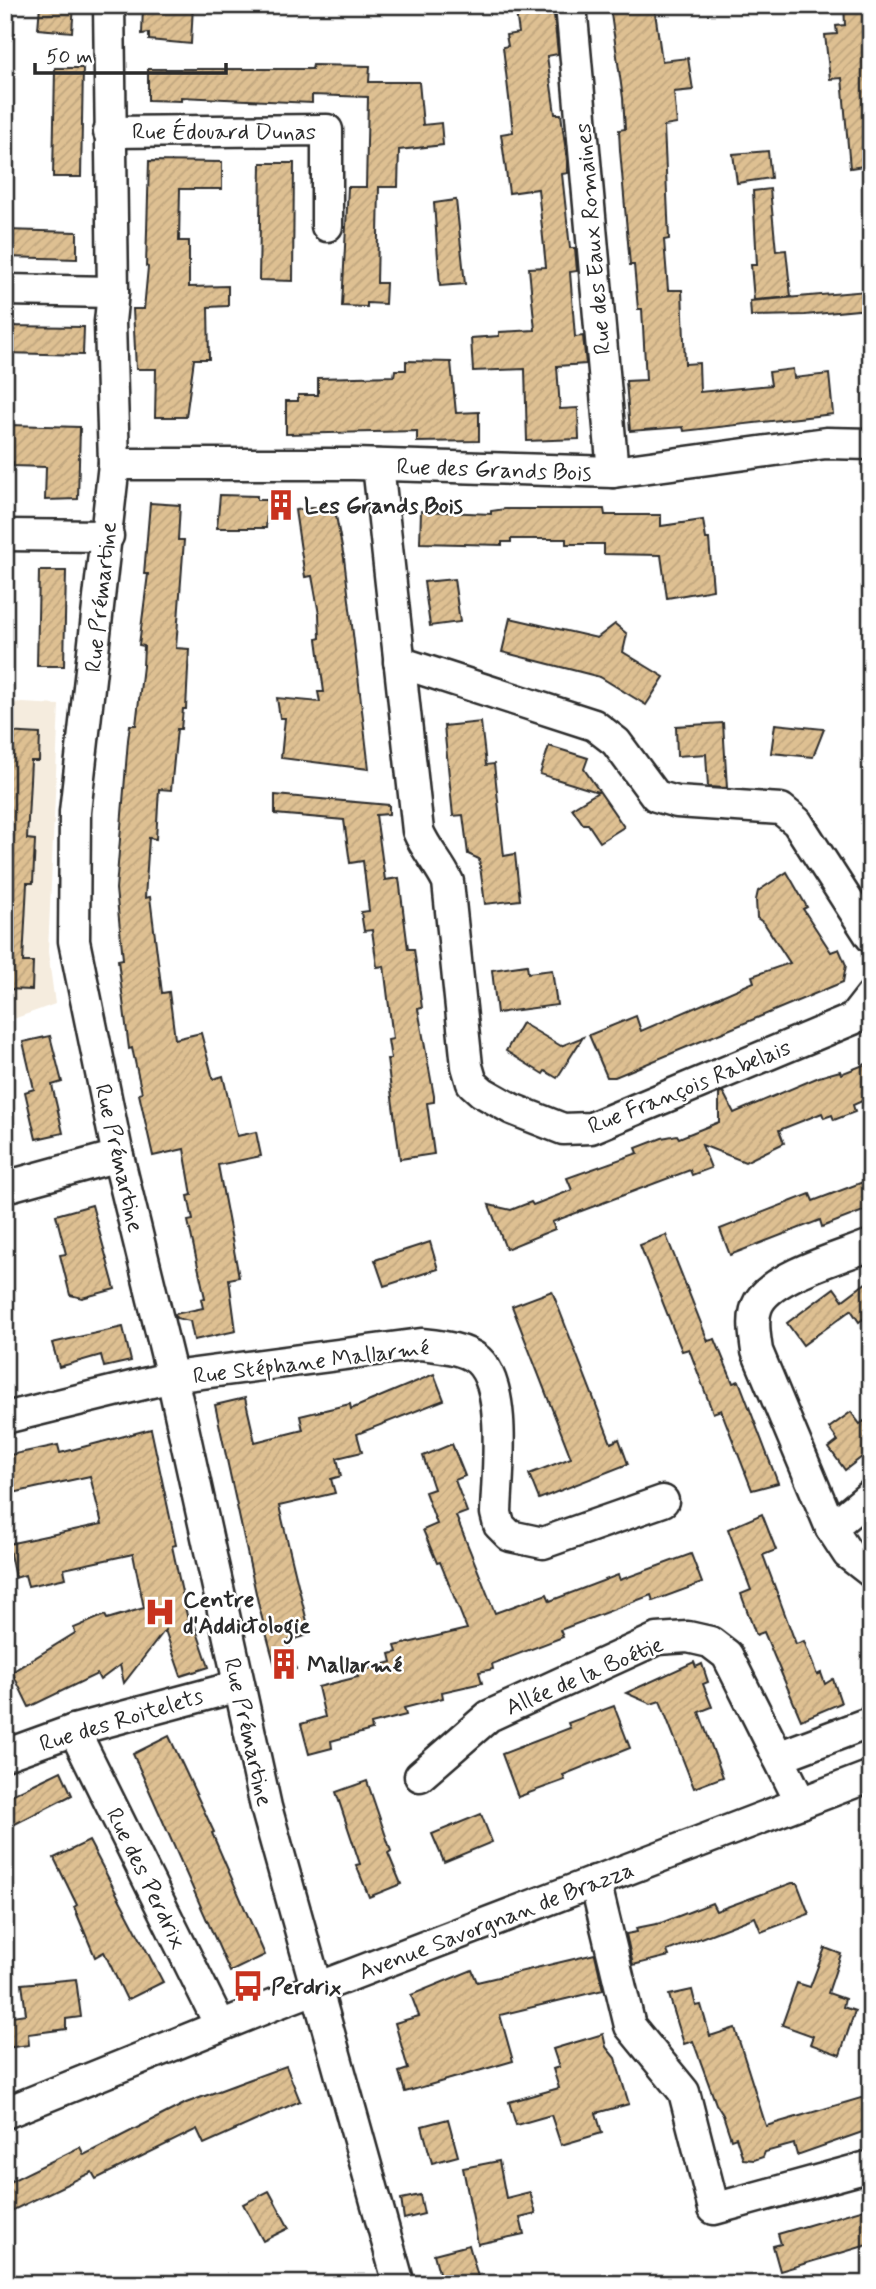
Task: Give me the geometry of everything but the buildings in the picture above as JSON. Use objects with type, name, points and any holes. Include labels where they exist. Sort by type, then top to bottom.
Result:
[{"type":"street","name":"Rue Prémartine","points":[[109,5],[113,292],[110,322],[114,464],[75,812],[74,941],[118,1156],[172,1377],[266,1807],[399,2284]]},
{"type":"street","name":"Rue des Eaux Romaines","points":[[571,5],[613,472]]},
{"type":"street","name":"Rue Édouard Dunas","points":[[109,132],[327,130],[327,226]]},
{"type":"street","points":[[5,290],[113,292]]},
{"type":"street","name":"Rue des Grands Bois","points":[[114,464],[378,465],[613,472],[826,443],[871,444]]},
{"type":"street","name":"Rue François Rabelais","points":[[378,465],[418,831],[425,848],[440,864],[448,882],[467,1066],[472,1083],[512,1109],[563,1129],[591,1128],[853,1019],[871,996]]},
{"type":"street","points":[[5,535],[108,536]]},
{"type":"street","points":[[399,662],[594,725],[616,742],[640,779],[656,796],[677,803],[782,809],[797,822],[871,937]]},
{"type":"street","points":[[5,1187],[118,1156]]},
{"type":"street","points":[[871,1245],[774,1286],[759,1303],[754,1326],[758,1351],[831,1528],[848,1554],[871,1572]]},
{"type":"street","name":"Rue Stéphane Mallarmé","points":[[5,1418],[172,1377],[421,1344],[446,1347],[476,1359],[491,1377],[497,1413],[496,1513],[499,1525],[510,1535],[543,1543],[663,1501]]},
{"type":"street","points":[[831,1528],[871,1495]]},
{"type":"street","name":"Allée de la Boétie","points":[[420,1776],[489,1716],[656,1639],[688,1637],[710,1642],[727,1655],[801,1803]]},
{"type":"street","name":"Rue des Roitelets","points":[[5,1755],[74,1730],[239,1686]]},
{"type":"street","points":[[778,1757],[871,1722]]},
{"type":"street","name":"Rue des Perdrix","points":[[74,1730],[220,2025]]},
{"type":"street","name":"Avenue Savorgnan de Brazza","points":[[5,2113],[220,2025],[871,1776]]},
{"type":"street","points":[[595,1881],[631,2026],[684,2092],[714,2209],[871,2166]]},
{"type":"shaded area","points":[[5,702],[59,705],[48,952],[55,1004],[5,1022]]},
{"type":"place","name":"Les Grands Bois","points":[[281,505]]},
{"type":"place","name":"Centre d'Addictologie","points":[[160,1612]]},
{"type":"place","name":"Mallarmé","points":[[284,1664]]},
{"type":"place","name":"Perdrix","points":[[248,1986]]}]
